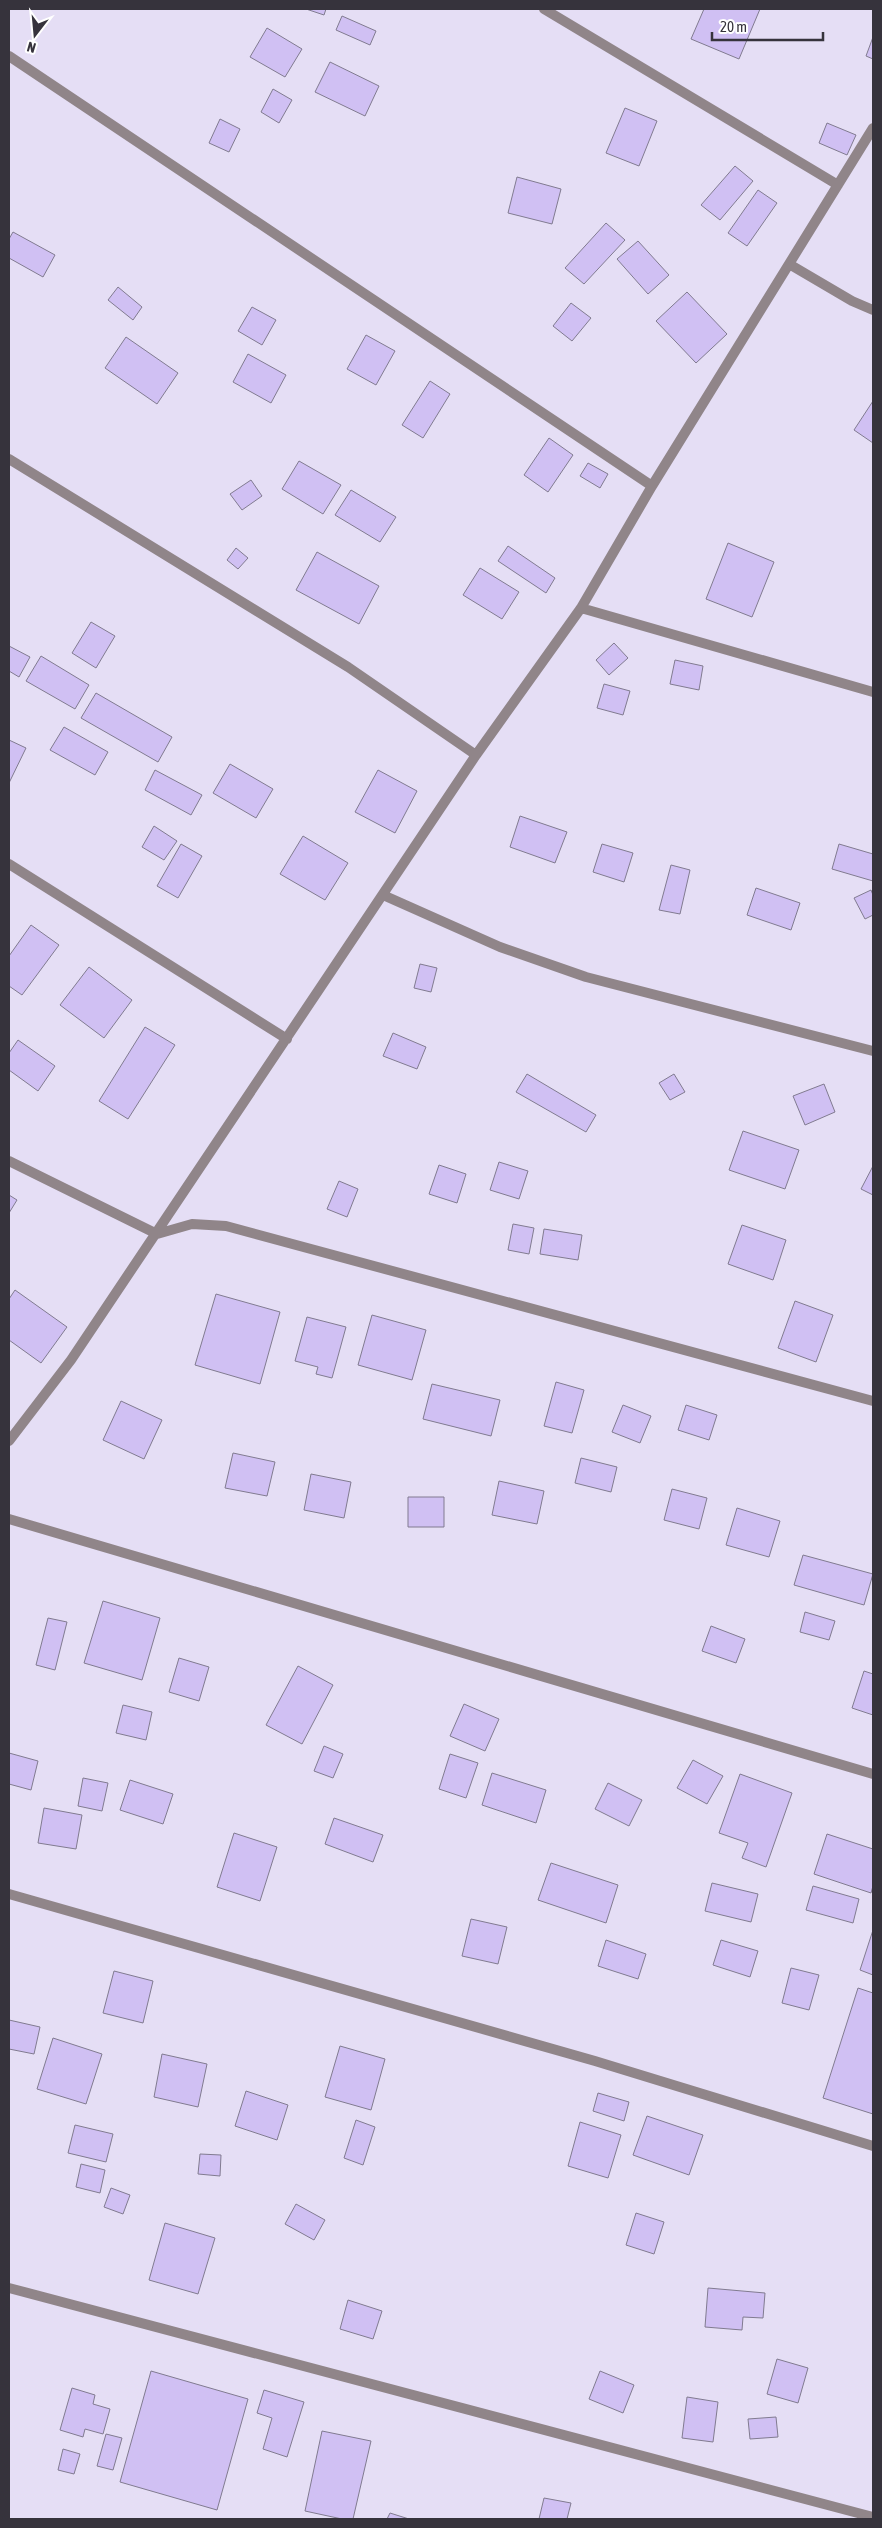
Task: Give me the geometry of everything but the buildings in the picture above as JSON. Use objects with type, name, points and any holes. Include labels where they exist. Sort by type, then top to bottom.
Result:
[{"type":"street","points":[[544,9],[838,185]]},
{"type":"street","points":[[9,56],[652,486]]},
{"type":"street","points":[[10,1437],[71,1360],[476,755],[581,608],[652,486],[873,128]]},
{"type":"street","points":[[789,264],[852,301],[873,310]]},
{"type":"street","points":[[9,459],[348,667],[476,755]]},
{"type":"street","points":[[581,608],[873,692]]},
{"type":"street","points":[[9,864],[287,1040]]},
{"type":"street","points":[[383,895],[500,947],[586,977],[873,1051]]},
{"type":"street","points":[[9,1161],[157,1234],[192,1224],[226,1226],[873,1401]]},
{"type":"street","points":[[9,1519],[873,1774]]},
{"type":"street","points":[[9,1894],[596,2061],[873,2146]]},
{"type":"street","points":[[9,2288],[873,2517]]}]
